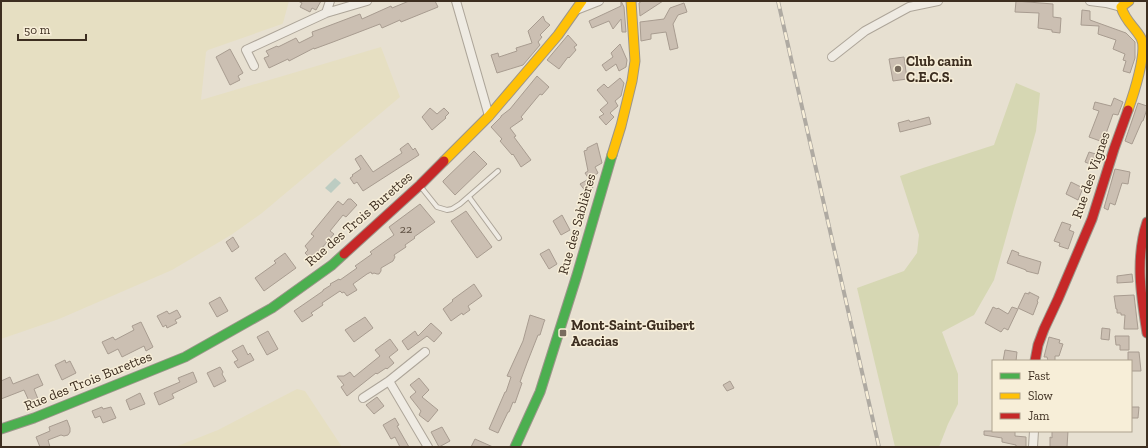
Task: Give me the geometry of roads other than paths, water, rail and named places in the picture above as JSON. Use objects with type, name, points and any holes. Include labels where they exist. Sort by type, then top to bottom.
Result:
[{"type":"street","points":[[326,13],[330,1]]},
{"type":"street","points":[[254,66],[246,50],[326,13],[367,1]]},
{"type":"street","points":[[456,1],[490,116]]},
{"type":"street","name":"Rue des Trois Burettes","points":[[1,429],[42,415],[186,357],[272,308],[332,265],[420,185],[490,116],[558,35],[582,1]]},
{"type":"street","points":[[576,10],[599,1]]},
{"type":"street","name":"Rue des Sablières","points":[[515,447],[540,392],[577,275],[621,126],[632,81],[635,61],[631,1]]},
{"type":"street","points":[[832,57],[865,31],[909,7],[938,1]]},
{"type":"street","points":[[1090,1],[1125,4]]},
{"type":"street","name":"Rue des Vignes","points":[[1035,360],[1037,348],[1042,335],[1082,243],[1100,196],[1115,145],[1129,109],[1140,72],[1143,58],[1143,42],[1127,22],[1122,12],[1125,4]]},
{"type":"street","points":[[1147,222],[1142,239],[1140,259],[1147,332]]},
{"type":"street","points":[[363,398],[389,381],[425,352]]},
{"type":"street","points":[[389,381],[428,447]]},
{"type":"street","points":[[1033,447],[1034,432]]},
{"type":"lane","points":[[420,185],[437,207],[447,210],[452,209],[469,197],[498,170]]},
{"type":"lane","points":[[469,197],[499,238]]},
{"type":"railway","points":[[778,1],[879,447]]},
{"type":"place","name":"Club canin C.E.C.S.","points":[[898,69]]},
{"type":"place","name":"Mont-Saint-Guibert Acacias","points":[[563,333]]}]
